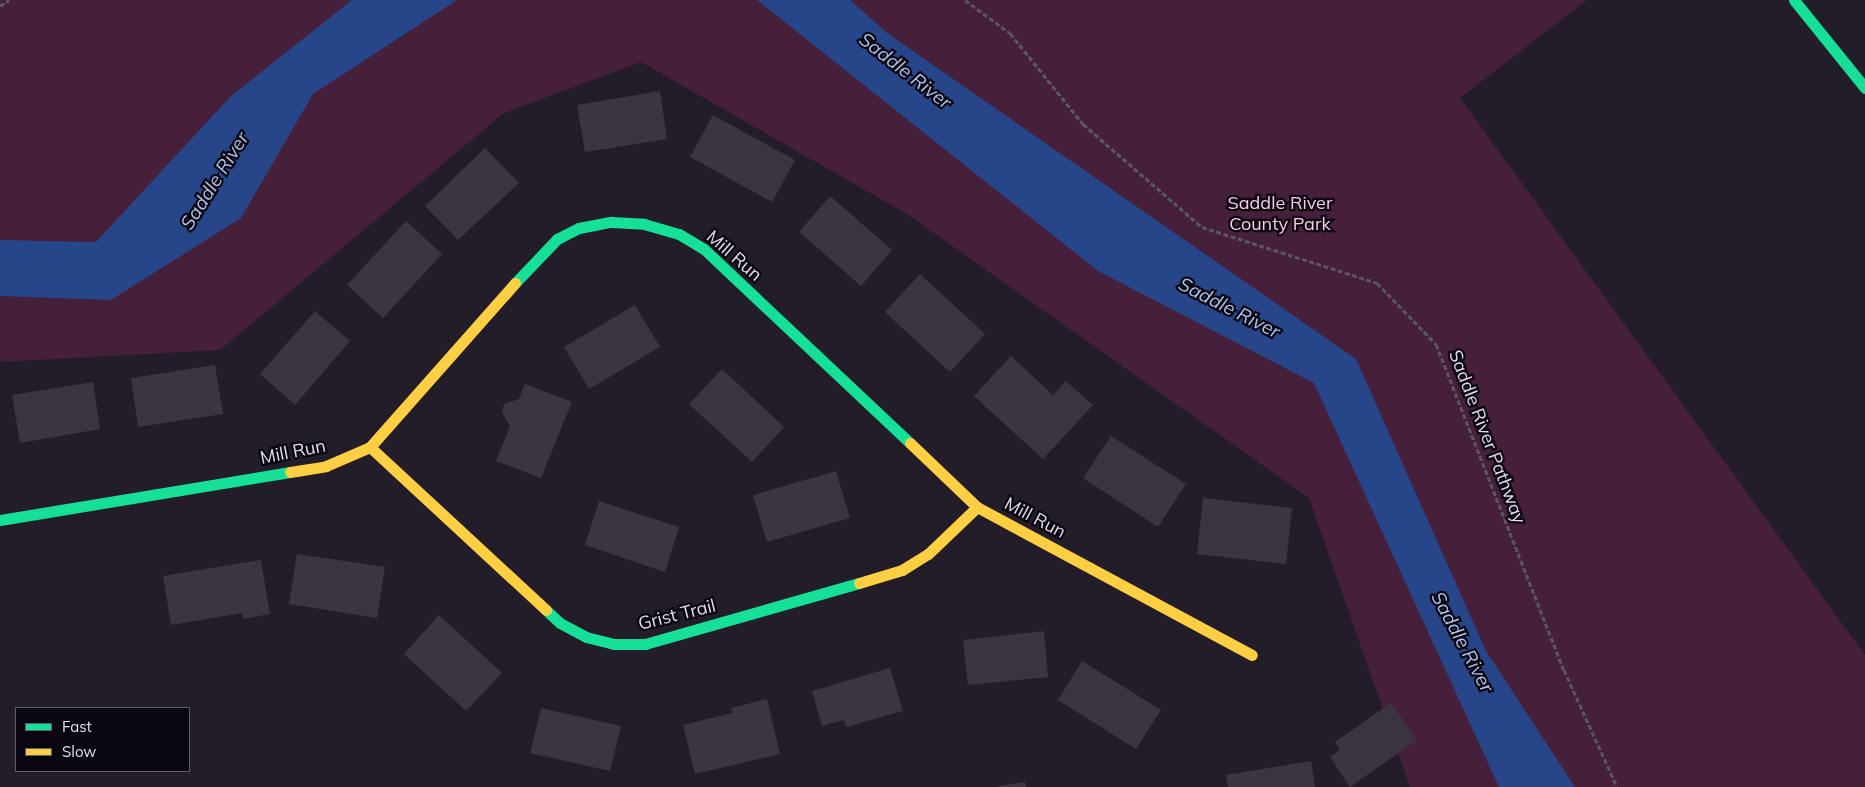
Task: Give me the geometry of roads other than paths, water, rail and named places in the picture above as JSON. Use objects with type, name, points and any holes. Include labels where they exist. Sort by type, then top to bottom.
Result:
[{"type":"street","points":[[1794,0],[1865,88]]},
{"type":"street","name":"Mill Run","points":[[0,520],[326,466],[370,447],[540,255],[557,240],[579,228],[611,222],[644,224],[679,234],[704,249],[977,507],[1252,655]]},
{"type":"street","name":"Grist Trail","points":[[370,447],[560,624],[586,637],[614,644],[645,644],[902,570],[928,554],[977,507]]},
{"type":"water","name":"Saddle River","points":[[352,0],[457,0],[313,94],[241,218],[111,300],[0,296],[0,240],[96,242],[231,96]]},
{"type":"water","name":"Saddle River","points":[[757,0],[850,0],[887,33],[1356,359],[1486,651],[1575,787],[1499,787],[1314,383],[1098,271]]},
{"type":"park label","name":"Saddle River County Park","points":[[1280,214]]}]
